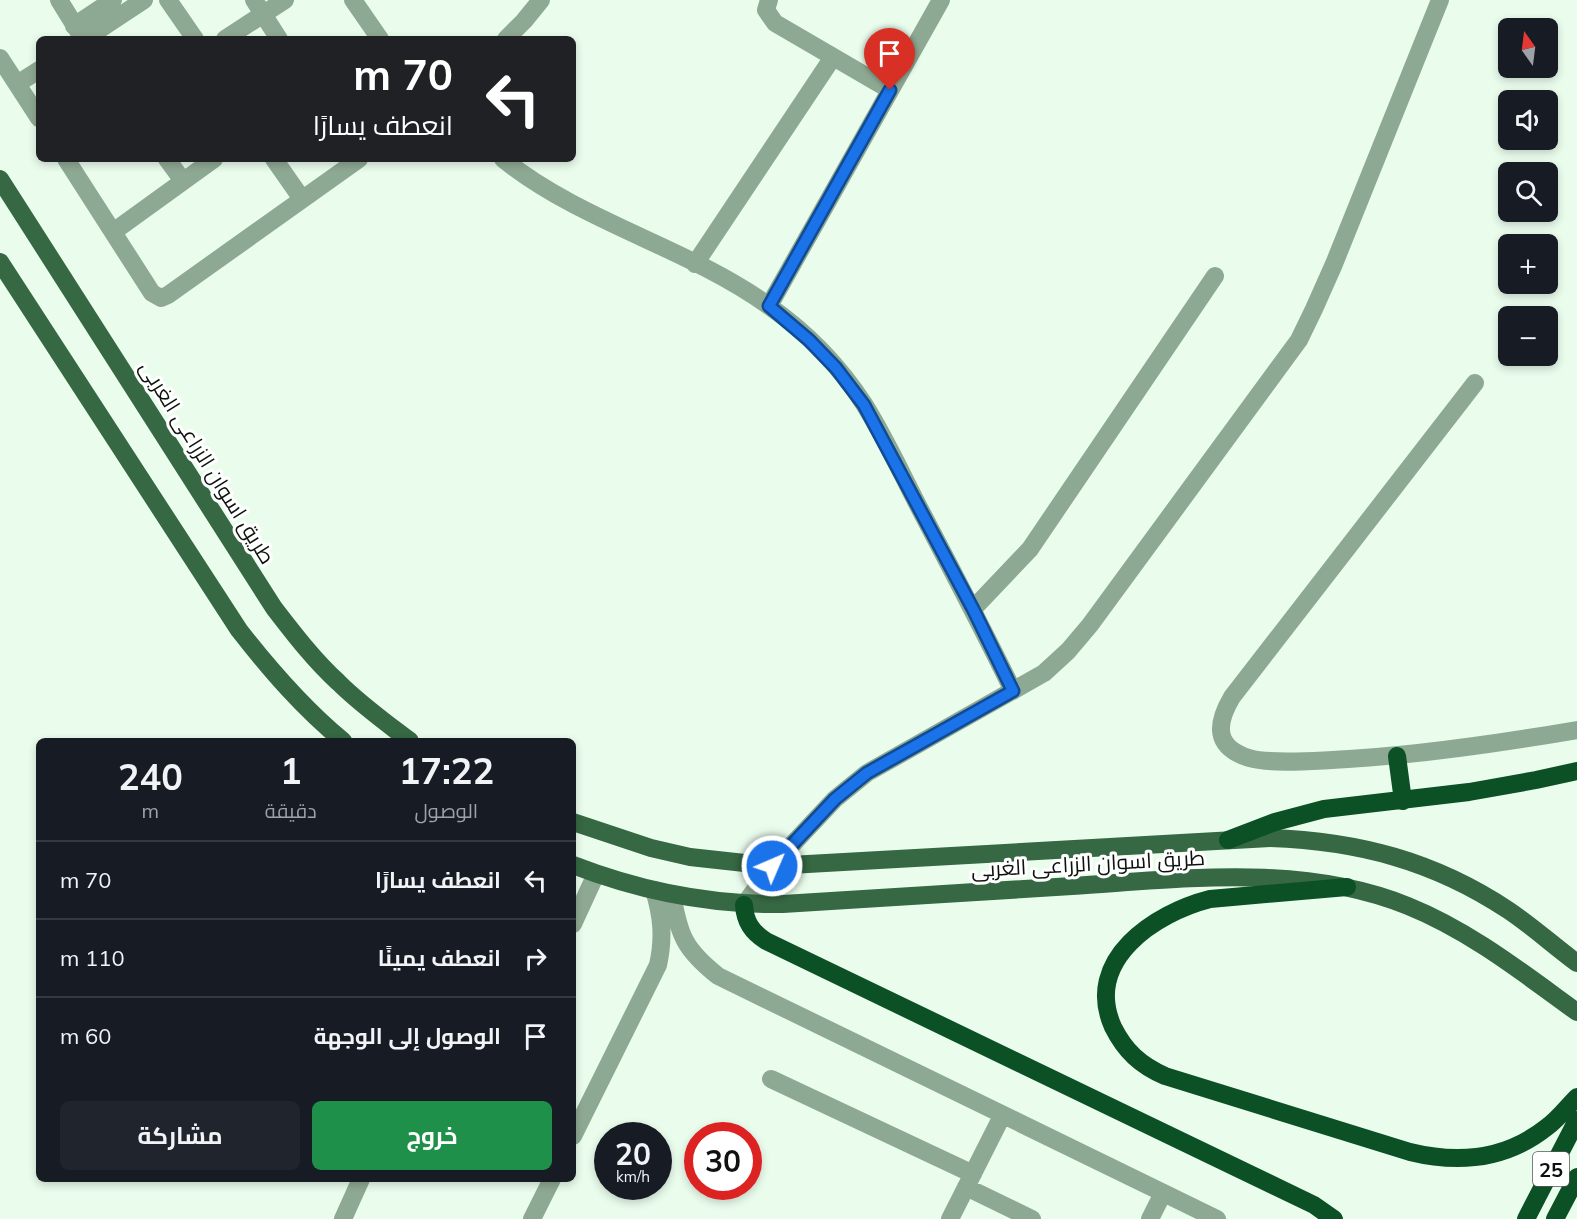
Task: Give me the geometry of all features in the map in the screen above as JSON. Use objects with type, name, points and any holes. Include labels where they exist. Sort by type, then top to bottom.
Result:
[{"type":"highway","points":[[1397,756],[1402,801]]},
{"type":"highway","points":[[1228,840],[1275,822],[1316,811],[1402,801],[1536,780],[1577,771]]},
{"type":"highway","points":[[1347,887],[1210,899],[1169,913],[1134,938],[1122,951],[1110,975],[1107,1002],[1110,1019],[1126,1049],[1137,1061],[1165,1076],[1434,1158],[1483,1157],[1507,1150],[1529,1140],[1549,1126],[1577,1097]]},
{"type":"highway","points":[[744,905],[751,929],[766,941],[1314,1205],[1334,1219]]},
{"type":"highway","name":"25","points":[[1526,1219],[1577,1119]]},
{"type":"highway","name":"25","points":[[1555,1219],[1577,1177]]},
{"type":"main road","name":"طريق اسوان الزراعى الغربى","points":[[0,179],[274,608],[304,646],[337,681],[406,738]]},
{"type":"main road","points":[[0,262],[239,630],[275,676],[316,718],[339,738]]},
{"type":"main road","name":"طريق اسوان الزراعى الغربى","points":[[576,823],[651,848],[690,857],[772,866],[1228,840],[1312,839],[1395,856],[1435,871],[1473,889],[1509,911],[1577,963]]},
{"type":"main road","name":"طريق اسوان الزراعى الغربى","points":[[576,866],[596,874],[663,892],[744,905],[1198,878],[1298,880],[1347,887],[1407,906],[1464,933],[1577,1012]]},
{"type":"street","points":[[59,0],[81,35]]},
{"type":"street","points":[[81,35],[113,0]]},
{"type":"street","points":[[81,35],[144,0]]},
{"type":"street","points":[[168,0],[193,36]]},
{"type":"street","points":[[228,36],[259,7],[285,0]]},
{"type":"street","points":[[509,36],[541,0]]},
{"type":"street","points":[[769,0],[766,10],[775,23],[890,90]]},
{"type":"street","points":[[769,306],[940,0]]},
{"type":"street","points":[[744,905],[772,866],[835,799],[867,773],[1044,673],[1090,626],[1299,340],[1334,264],[1440,0]]},
{"type":"street","points":[[363,4],[379,36]]},
{"type":"street","points":[[259,7],[277,36]]},
{"type":"street","points":[[695,264],[833,57]]},
{"type":"street","points":[[0,58],[36,113]]},
{"type":"street","points":[[17,84],[36,72]]},
{"type":"street","points":[[68,162],[152,293],[161,298],[168,296],[355,162]]},
{"type":"street","points":[[171,162],[183,181]]},
{"type":"street","points":[[112,232],[210,162]]},
{"type":"street","points":[[276,162],[302,199]]},
{"type":"street","points":[[507,162],[547,190],[695,264],[769,306],[809,340],[864,405],[973,609],[1013,691]]},
{"type":"street","points":[[973,609],[1030,549],[1215,276]]},
{"type":"street","points":[[1475,383],[1232,697],[1222,714],[1220,727],[1224,740],[1234,751],[1251,759],[1295,762],[1397,756],[1490,745],[1577,730]]},
{"type":"street","points":[[576,917],[596,874]]},
{"type":"street","points":[[663,892],[684,942],[699,961],[718,976],[1217,1219]]},
{"type":"street","points":[[576,1130],[658,965],[662,947],[663,928],[660,909],[663,892]]},
{"type":"street","points":[[771,1079],[969,1180],[1032,1219]]},
{"type":"street","points":[[950,1219],[1002,1116]]},
{"type":"street","points":[[343,1219],[360,1182]]},
{"type":"street","points":[[532,1219],[550,1182]]},
{"type":"street","points":[[1150,1219],[1163,1193]]},
{"type":"route","points":[[772,866],[835,799],[867,773],[1013,691],[973,609],[864,405],[836,368],[809,340],[769,306],[890,90]]}]
